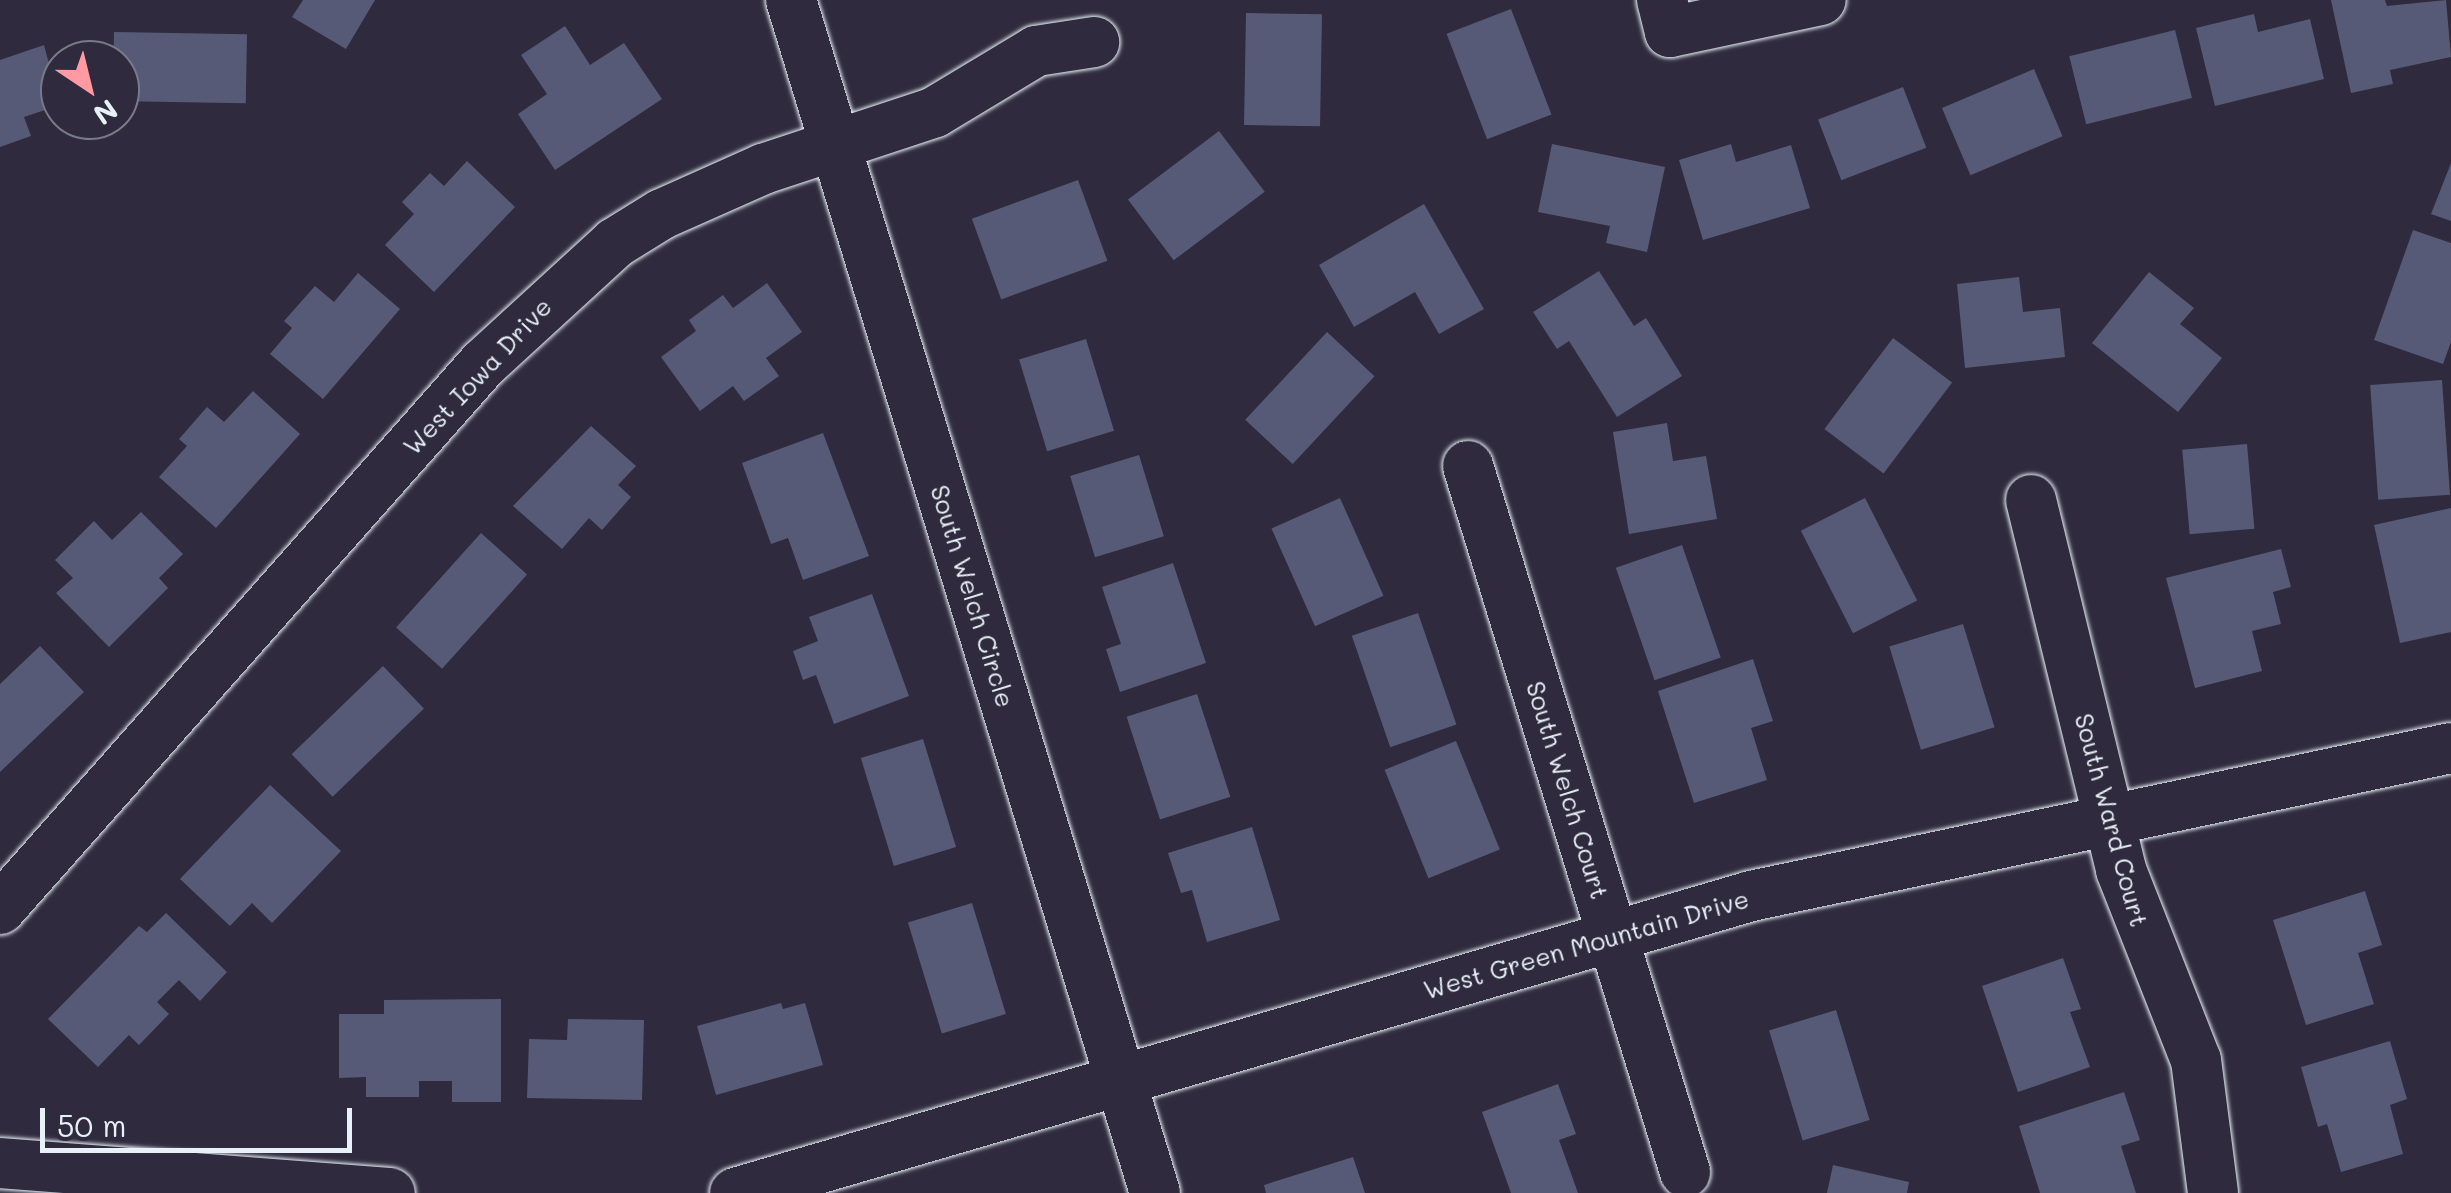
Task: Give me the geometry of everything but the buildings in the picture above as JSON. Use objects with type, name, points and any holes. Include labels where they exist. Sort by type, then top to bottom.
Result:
[{"type":"street","name":"South Welch Circle","points":[[790,0],[1155,1193]]},
{"type":"street","points":[[1662,0],[1670,32],[1821,0]]},
{"type":"street","name":"West Iowa Drive","points":[[0,910],[528,318],[616,243],[662,214],[836,145],[935,112],[1036,51],[1094,42]]},
{"type":"street","name":"South Welch Court","points":[[1468,466],[1685,1172]]},
{"type":"street","name":"South Ward Court","points":[[2032,500],[2135,918],[2196,1060],[2214,1193]]},
{"type":"street","name":"West Green Mountain Drive","points":[[736,1193],[1613,935],[1856,870],[2451,748]]},
{"type":"street","points":[[0,1163],[390,1193]]}]
